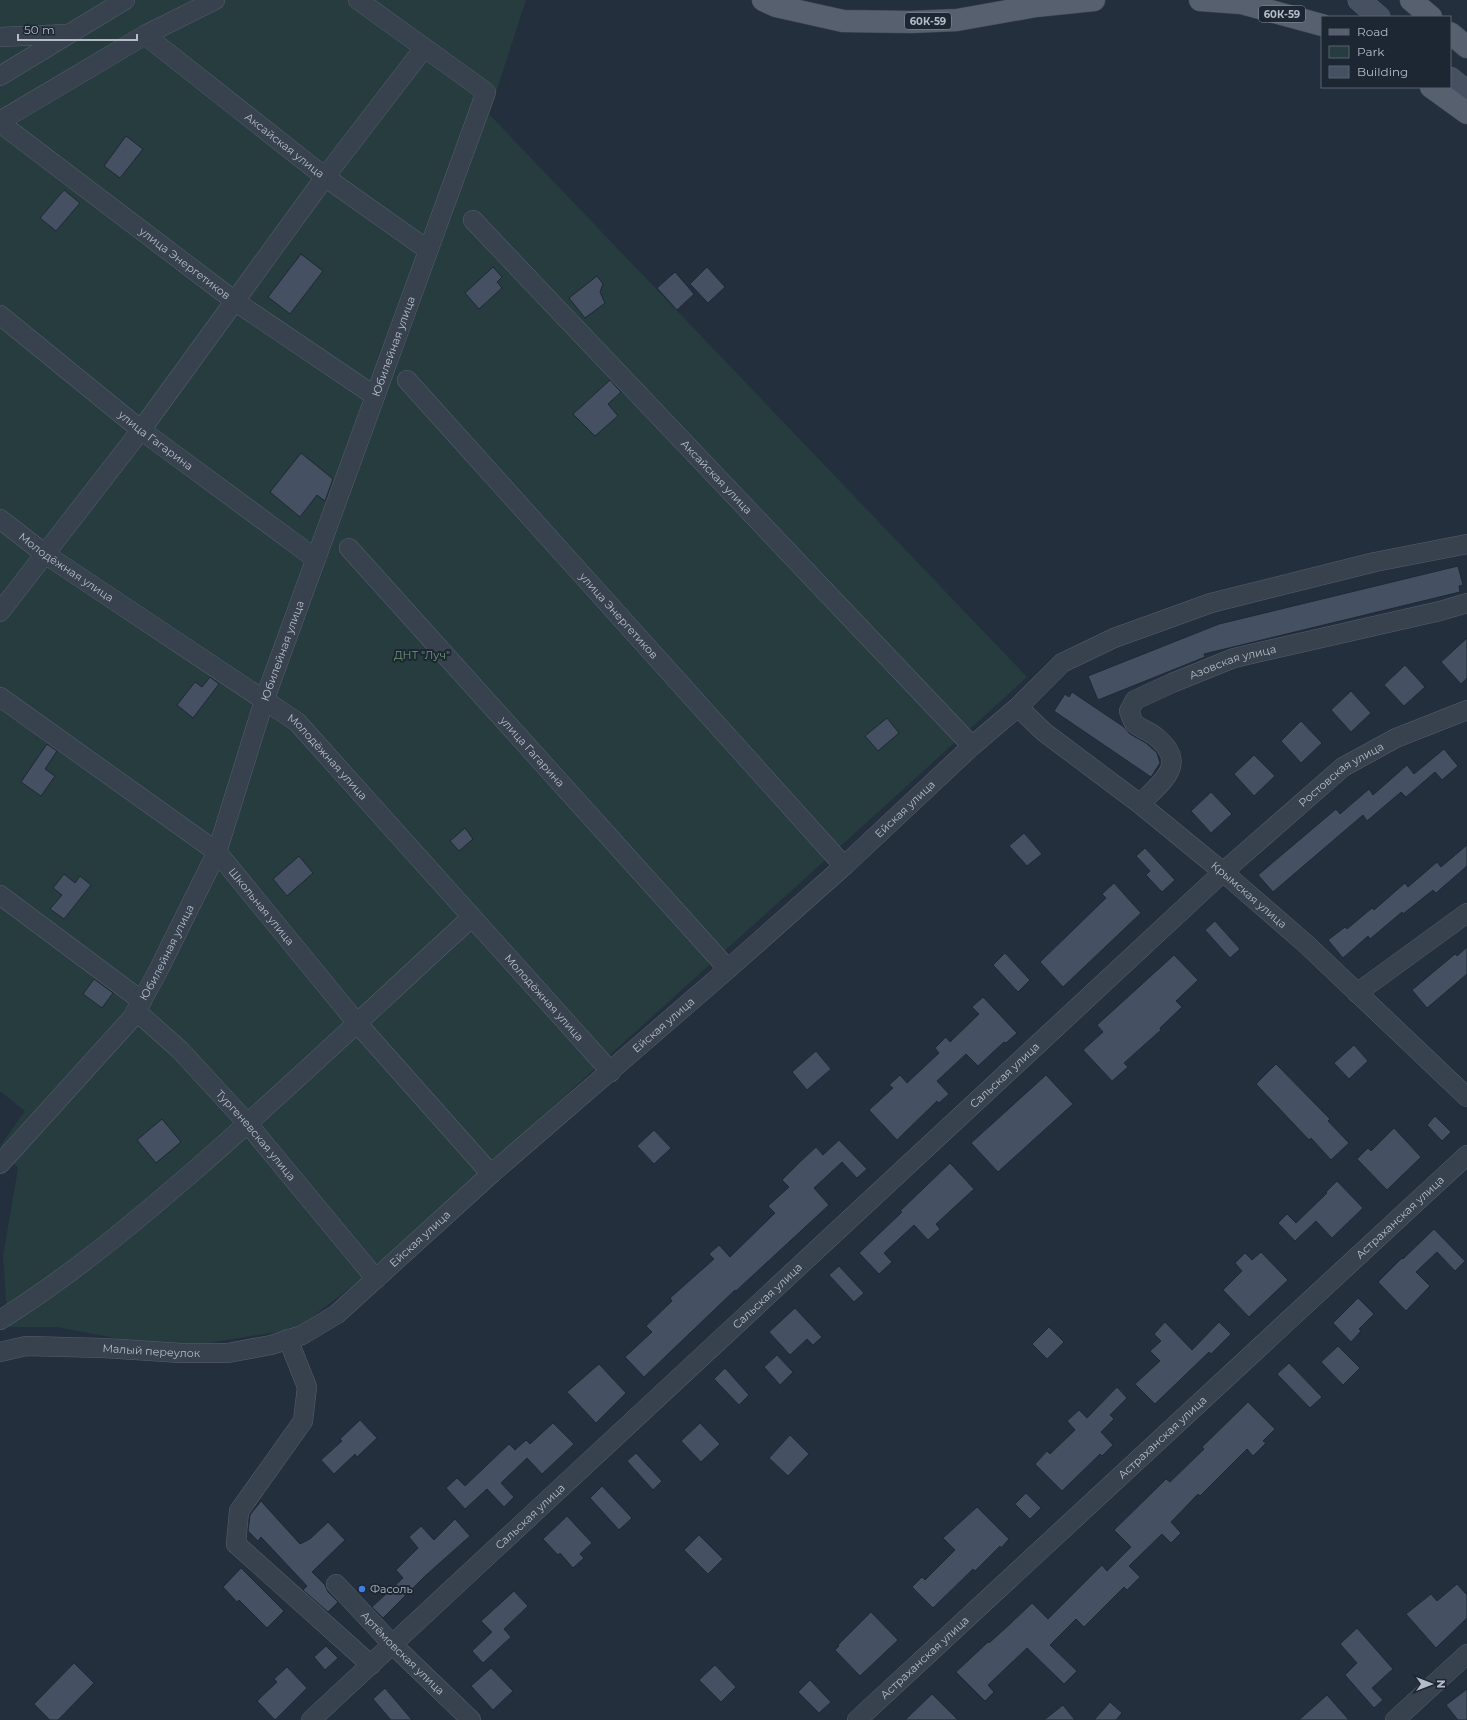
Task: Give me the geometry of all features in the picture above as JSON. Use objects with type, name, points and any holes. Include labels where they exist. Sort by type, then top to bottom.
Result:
[{"type":"main road","name":"60К-59","points":[[763,0],[776,6],[842,21],[911,22],[957,20],[1036,6],[1094,0]]},
{"type":"main road","name":"60К-59","points":[[1200,0],[1241,3],[1321,25]]},
{"type":"main road","points":[[1359,0],[1378,16]]},
{"type":"main road","points":[[1411,0],[1430,16]]},
{"type":"main road","points":[[1451,34],[1467,47]]},
{"type":"main road","points":[[1451,79],[1467,92]]},
{"type":"main road","points":[[1432,88],[1467,113]]},
{"type":"street","points":[[0,76],[125,0]]},
{"type":"street","points":[[0,122],[144,34],[215,0]]},
{"type":"street","points":[[0,612],[141,430],[236,302],[325,177],[424,48],[358,0]]},
{"type":"street","points":[[0,37],[68,34]]},
{"type":"street","name":"Аксайская улица","points":[[144,34],[325,177],[428,250]]},
{"type":"street","name":"Юбилейная улица","points":[[0,1164],[132,1018],[217,852],[264,702],[486,92],[424,48]]},
{"type":"street","name":"улица Энергетиков","points":[[0,122],[236,302],[375,396]]},
{"type":"street","name":"Аксайская улица","points":[[473,220],[966,740]]},
{"type":"street","name":"улица Гагарина","points":[[0,315],[141,430],[316,559]]},
{"type":"street","name":"улица Энергетиков","points":[[407,380],[844,866]]},
{"type":"street","name":"Молодёжная улица","points":[[0,519],[46,554],[264,702],[297,722],[605,1066]]},
{"type":"street","name":"Ейская улица","points":[[295,1337],[336,1314],[372,1274],[486,1168],[605,1066],[728,969],[844,866],[966,740],[1018,707],[1062,663],[1114,638],[1211,603],[1375,562],[1467,544]]},
{"type":"street","name":"улица Гагарина","points":[[349,548],[728,969]]},
{"type":"street","name":"Азовская улица","points":[[1140,804],[1169,774],[1172,766],[1168,749],[1155,736],[1134,723],[1129,711],[1135,700],[1234,658],[1467,603]]},
{"type":"street","name":"Школьная улица","points":[[0,697],[217,852],[357,1023],[486,1168]]},
{"type":"street","name":"Крымская улица","points":[[1018,707],[1044,732],[1227,868],[1467,1097]]},
{"type":"street","name":"Ростовская улица","points":[[1227,868],[1344,767],[1396,738],[1467,710]]},
{"type":"street","name":"Сальская улица","points":[[311,1720],[1227,868]]},
{"type":"street","name":"Тургеневская улица","points":[[0,896],[139,1006],[248,1124],[372,1274]]},
{"type":"street","points":[[1357,993],[1467,913]]},
{"type":"street","points":[[0,1320],[26,1304],[138,1219],[248,1124],[471,918]]},
{"type":"street","name":"Астраханская улица","points":[[856,1720],[1467,1155]]},
{"type":"street","points":[[295,1337],[308,1387],[303,1421],[239,1511],[236,1544],[371,1665]]},
{"type":"street","name":"Малый переулок","points":[[0,1352],[26,1346],[104,1348],[181,1353],[228,1353],[271,1345],[295,1337]]},
{"type":"street","name":"Артёмовская улица","points":[[336,1584],[393,1645],[471,1720]]},
{"type":"street","points":[[1395,1720],[1467,1654]]},
{"type":"green space","name":"ДНТ \"Луч\"","points":[[0,0],[526,0],[489,114],[1027,677],[366,1276],[296,1329],[170,1349],[58,1327],[8,1327],[3,1256],[18,1168],[0,1146],[25,1111],[0,1091]]},
{"type":"building","points":[[126,136],[143,149],[120,178],[104,166]]},
{"type":"building","points":[[64,190],[80,203],[56,231],[40,218]]},
{"type":"building","points":[[301,254],[323,271],[290,314],[268,297]]},
{"type":"building","points":[[493,267],[502,277],[497,282],[502,288],[479,309],[465,293]]},
{"type":"building","points":[[707,267],[725,287],[708,303],[690,284]]},
{"type":"building","points":[[675,272],[694,294],[677,310],[657,288]]},
{"type":"building","points":[[597,276],[603,284],[600,292],[605,303],[585,318],[569,298]]},
{"type":"building","points":[[610,380],[621,392],[608,404],[618,416],[595,436],[573,414]]},
{"type":"building","points":[[301,453],[333,479],[325,501],[317,495],[300,517],[270,492]]},
{"type":"building","points":[[1458,566],[1463,585],[1459,586],[1460,592],[1204,654],[1205,657],[1098,700],[1088,676],[1219,624]]},
{"type":"building","points":[[1467,638],[1467,678],[1461,684],[1441,662]]},
{"type":"building","points":[[1405,665],[1425,687],[1404,706],[1384,685]]},
{"type":"building","points":[[210,677],[219,684],[193,718],[177,705],[195,682],[202,687]]},
{"type":"building","points":[[1351,691],[1371,713],[1351,732],[1331,710]]},
{"type":"building","points":[[1072,692],[1124,727],[1130,734],[1146,743],[1157,753],[1160,763],[1151,777],[1054,711],[1065,694],[1069,697]]},
{"type":"building","points":[[887,718],[899,733],[878,751],[865,736]]},
{"type":"building","points":[[1301,721],[1322,743],[1301,763],[1281,741]]},
{"type":"building","points":[[47,744],[57,751],[45,769],[55,776],[41,796],[21,782]]},
{"type":"building","points":[[1444,749],[1458,766],[1442,780],[1435,772],[1406,797],[1401,792],[1367,821],[1363,815],[1273,892],[1258,875],[1336,809],[1340,814],[1369,789],[1373,795],[1407,765],[1414,774]]},
{"type":"building","points":[[1254,755],[1275,776],[1254,796],[1234,774]]},
{"type":"building","points":[[1211,792],[1232,814],[1211,833],[1191,811]]},
{"type":"building","points":[[465,828],[473,839],[459,851],[450,841]]},
{"type":"building","points":[[1024,833],[1042,854],[1027,866],[1009,846]]},
{"type":"building","points":[[1467,845],[1467,866],[1436,893],[1433,890],[1403,914],[1402,912],[1370,939],[1368,936],[1343,958],[1328,940],[1345,927],[1347,929],[1372,908],[1374,910],[1405,883],[1408,887],[1437,862],[1441,867]]},
{"type":"building","points":[[1145,848],[1175,880],[1162,892],[1146,875],[1150,871],[1136,856]]},
{"type":"building","points":[[299,856],[313,873],[287,896],[273,879]]},
{"type":"building","points":[[64,874],[75,883],[80,876],[91,885],[64,919],[50,909],[62,895],[53,888]]},
{"type":"building","points":[[1114,883],[1141,913],[1063,987],[1040,962],[1106,898],[1102,894]]},
{"type":"building","points":[[1215,921],[1240,949],[1230,958],[1205,930]]},
{"type":"building","points":[[1467,947],[1467,974],[1427,1008],[1412,990],[1455,954],[1457,956]]},
{"type":"building","points":[[1005,953],[1030,980],[1018,992],[993,965]]},
{"type":"building","points":[[1174,955],[1198,980],[1176,1001],[1182,1007],[1160,1028],[1161,1030],[1124,1063],[1128,1067],[1112,1081],[1083,1050],[1103,1032],[1097,1025]]},
{"type":"building","points":[[94,979],[113,993],[102,1008],[83,994]]},
{"type":"building","points":[[983,997],[1017,1033],[1006,1043],[1004,1042],[978,1066],[966,1054],[937,1081],[949,1094],[939,1103],[937,1101],[897,1140],[869,1110],[893,1088],[889,1085],[900,1075],[907,1083],[939,1053],[935,1048],[946,1037],[950,1042],[979,1014],[972,1007]]},
{"type":"building","points":[[1354,1045],[1368,1061],[1349,1079],[1334,1063]]},
{"type":"building","points":[[816,1051],[831,1069],[807,1090],[792,1072]]},
{"type":"building","points":[[1276,1064],[1330,1119],[1328,1121],[1349,1143],[1331,1160],[1311,1138],[1309,1140],[1256,1084]]},
{"type":"building","points":[[1046,1075],[1073,1104],[998,1172],[971,1143]]},
{"type":"building","points":[[1435,1116],[1451,1132],[1442,1141],[1427,1125]]},
{"type":"building","points":[[162,1119],[181,1142],[156,1163],[137,1140]]},
{"type":"building","points":[[1394,1128],[1421,1157],[1387,1190],[1357,1159],[1368,1148],[1371,1151]]},
{"type":"building","points":[[654,1130],[671,1148],[654,1164],[637,1146]]},
{"type":"building","points":[[839,1140],[867,1169],[857,1178],[842,1162],[814,1188],[829,1205],[736,1291],[735,1290],[644,1377],[625,1357],[652,1332],[646,1326],[672,1301],[670,1298],[714,1259],[709,1254],[719,1245],[730,1257],[775,1213],[768,1206],[789,1187],[782,1180],[801,1161],[816,1147],[823,1155]]},
{"type":"building","points":[[950,1163],[974,1189],[936,1224],[940,1229],[928,1240],[914,1225],[884,1253],[892,1262],[879,1274],[859,1253]]},
{"type":"building","points":[[1337,1181],[1363,1208],[1332,1238],[1316,1221],[1295,1241],[1278,1223],[1287,1214],[1296,1223],[1327,1193],[1326,1192]]},
{"type":"building","points":[[1434,1229],[1465,1261],[1455,1271],[1437,1252],[1416,1272],[1430,1286],[1406,1311],[1378,1282]]},
{"type":"building","points":[[1261,1252],[1288,1280],[1249,1317],[1223,1290],[1242,1271],[1235,1263],[1245,1253],[1252,1260]]},
{"type":"building","points":[[839,1266],[864,1293],[854,1302],[829,1275]]},
{"type":"building","points":[[1358,1298],[1374,1314],[1359,1329],[1361,1331],[1351,1342],[1333,1323]]},
{"type":"building","points":[[795,1308],[822,1337],[813,1345],[807,1339],[790,1355],[769,1332]]},
{"type":"building","points":[[1165,1322],[1192,1350],[1219,1322],[1231,1334],[1211,1354],[1209,1352],[1155,1404],[1135,1384],[1160,1361],[1150,1351],[1161,1341],[1154,1334]]},
{"type":"building","points":[[1049,1327],[1064,1342],[1047,1359],[1032,1344]]},
{"type":"building","points":[[1338,1346],[1360,1368],[1343,1385],[1321,1362]]},
{"type":"building","points":[[777,1355],[793,1372],[780,1385],[764,1367]]},
{"type":"building","points":[[1289,1363],[1322,1397],[1310,1408],[1277,1374]]},
{"type":"building","points":[[599,1364],[626,1393],[596,1423],[567,1392]]},
{"type":"building","points":[[725,1368],[749,1395],[739,1405],[714,1379]]},
{"type":"building","points":[[1117,1387],[1127,1398],[1110,1415],[1114,1419],[1101,1432],[1113,1445],[1102,1456],[1100,1454],[1062,1491],[1035,1464],[1047,1451],[1050,1454],[1075,1430],[1067,1421],[1079,1410],[1087,1418]]},
{"type":"building","points":[[1248,1402],[1275,1429],[1263,1441],[1266,1443],[1253,1456],[1247,1449],[1200,1496],[1198,1494],[1171,1522],[1181,1533],[1171,1543],[1162,1534],[1129,1566],[1140,1577],[1127,1590],[1124,1587],[1084,1627],[1076,1619],[1050,1645],[1077,1671],[1064,1684],[1027,1648],[988,1685],[994,1692],[985,1701],[956,1672],[1032,1603],[1048,1619],[1102,1565],[1107,1571],[1131,1547],[1114,1530],[1166,1479],[1170,1482],[1204,1449],[1202,1447]]},
{"type":"building","points":[[360,1420],[377,1438],[357,1457],[355,1454],[334,1474],[321,1460],[342,1441],[340,1439]]},
{"type":"building","points":[[553,1423],[574,1444],[542,1474],[527,1458],[501,1483],[514,1497],[504,1507],[487,1489],[465,1509],[446,1488],[457,1478],[465,1486],[509,1444],[515,1450],[526,1440],[530,1444]]},
{"type":"building","points":[[700,1423],[720,1444],[701,1462],[681,1441]]},
{"type":"building","points":[[790,1435],[809,1454],[788,1476],[769,1458]]},
{"type":"building","points":[[636,1453],[662,1481],[653,1490],[627,1461]]},
{"type":"building","points":[[602,1486],[632,1518],[619,1530],[590,1498]]},
{"type":"building","points":[[1026,1493],[1041,1508],[1030,1519],[1015,1504]]},
{"type":"building","points":[[261,1501],[300,1544],[310,1539],[328,1522],[345,1540],[312,1572],[325,1585],[328,1592],[338,1602],[328,1612],[303,1590],[307,1586],[261,1537],[258,1541],[248,1531],[250,1515]]},
{"type":"building","points":[[977,1507],[1009,1539],[975,1571],[973,1569],[933,1608],[912,1587],[922,1577],[925,1580],[955,1550],[943,1538]]},
{"type":"building","points":[[567,1516],[592,1543],[580,1554],[584,1558],[573,1568],[560,1553],[558,1555],[543,1539]]},
{"type":"building","points":[[455,1519],[470,1536],[425,1576],[383,1618],[372,1607],[403,1578],[396,1570],[418,1548],[409,1537],[421,1526],[434,1540]]},
{"type":"building","points":[[699,1535],[723,1559],[708,1574],[684,1550]]},
{"type":"building","points":[[241,1568],[284,1611],[267,1628],[239,1600],[237,1602],[223,1587]]},
{"type":"building","points":[[1457,1584],[1467,1595],[1467,1618],[1436,1648],[1406,1614],[1431,1594],[1437,1601]]},
{"type":"building","points":[[514,1591],[528,1606],[504,1629],[511,1637],[483,1663],[472,1651],[492,1632],[481,1621]]},
{"type":"building","points":[[871,1612],[898,1640],[860,1676],[835,1650],[839,1646],[838,1645]]},
{"type":"building","points":[[1357,1628],[1393,1669],[1372,1688],[1383,1700],[1374,1708],[1345,1675],[1357,1663],[1340,1644]]},
{"type":"building","points":[[326,1646],[338,1658],[325,1670],[314,1657]]},
{"type":"building","points":[[74,1663],[94,1683],[58,1720],[50,1720],[34,1704]]},
{"type":"building","points":[[715,1665],[736,1687],[721,1702],[699,1680]]},
{"type":"building","points":[[287,1667],[307,1688],[275,1720],[257,1701],[277,1682],[274,1679]]},
{"type":"building","points":[[491,1668],[513,1691],[493,1710],[471,1686]]},
{"type":"building","points":[[810,1680],[831,1702],[819,1713],[798,1692]]},
{"type":"building","points":[[385,1688],[412,1720],[391,1720],[373,1699]]},
{"type":"building","points":[[1467,1689],[1467,1720],[1458,1720],[1446,1705]]},
{"type":"building","points":[[932,1694],[958,1720],[905,1720]]},
{"type":"building","points":[[1327,1695],[1349,1720],[1299,1720]]},
{"type":"building","points":[[1110,1702],[1122,1713],[1116,1720],[1094,1720]]},
{"type":"building","points":[[1063,1705],[1075,1720],[1044,1720]]},
{"type":"place","name":"Фасоль","points":[[362,1589]]}]
